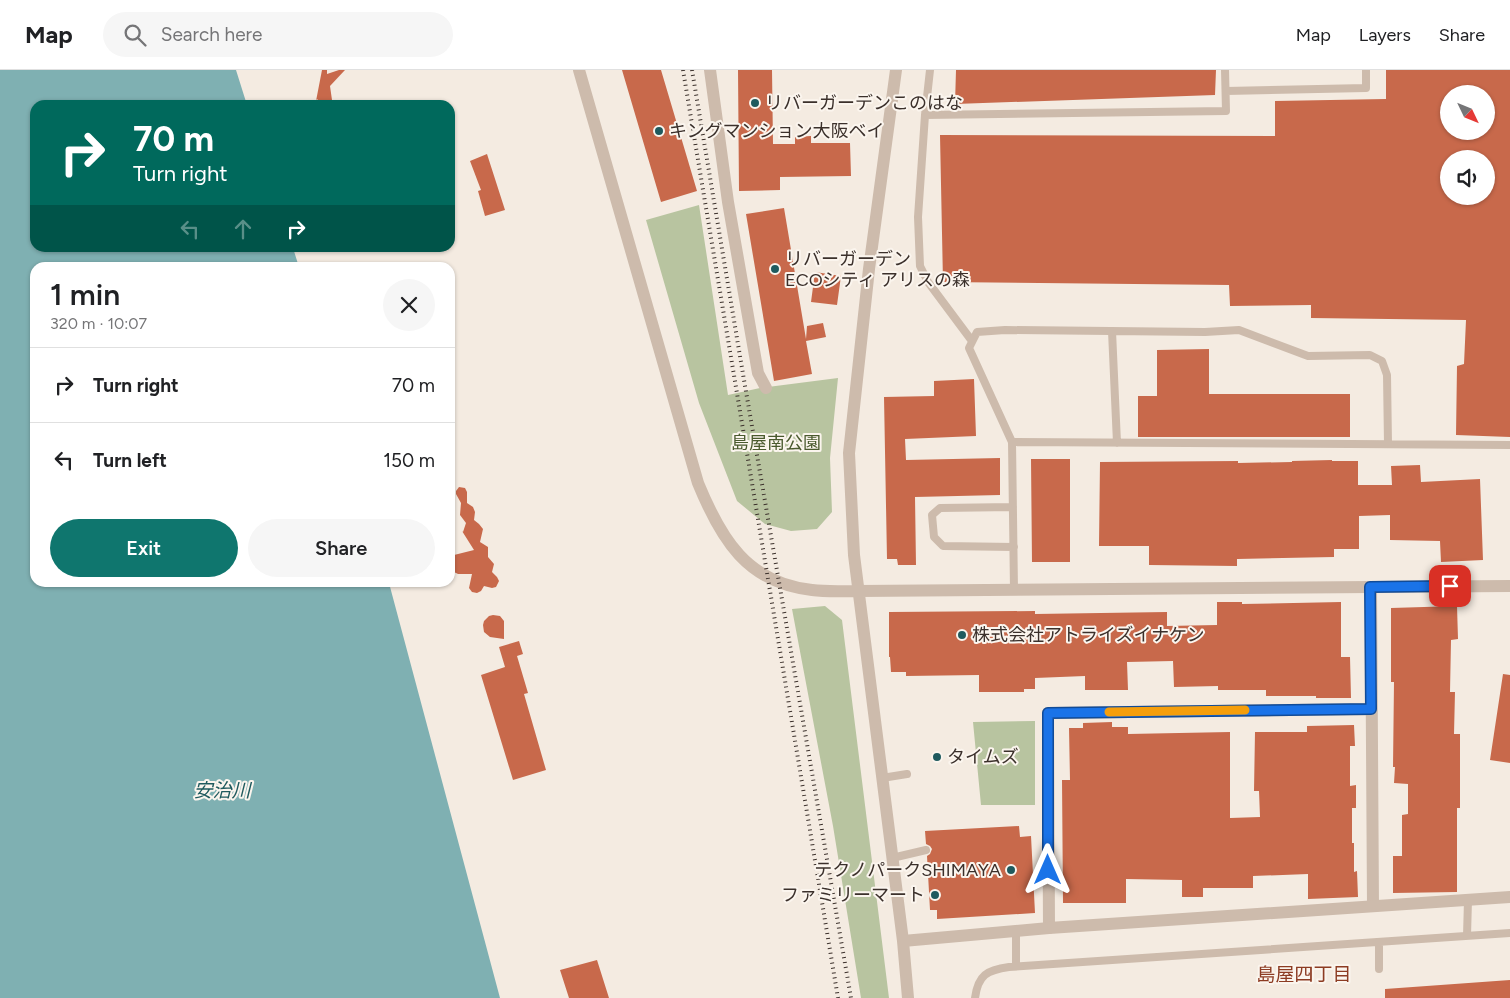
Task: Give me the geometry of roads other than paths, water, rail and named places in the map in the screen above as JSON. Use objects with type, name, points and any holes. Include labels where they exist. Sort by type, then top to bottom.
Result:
[{"type":"street","points":[[579,70],[698,483],[716,523],[737,554],[763,575],[776,581],[811,590],[858,591],[1510,586]]},
{"type":"street","points":[[710,70],[728,202],[758,373],[766,388]]},
{"type":"street","points":[[896,70],[870,259],[850,453],[854,555],[903,941],[908,998]]},
{"type":"street","points":[[1370,587],[1372,906]]},
{"type":"street","points":[[1049,928],[1048,713],[1371,709]]},
{"type":"street","points":[[903,941],[1049,928],[1510,897]]},
{"type":"lane","points":[[930,70],[918,217],[920,266],[928,282],[972,341]]},
{"type":"lane","points":[[925,115],[1226,111],[1225,70]]},
{"type":"lane","points":[[1226,91],[1366,88],[1366,70]]},
{"type":"lane","points":[[1014,590],[1012,442],[969,348],[977,332],[1005,330],[1205,332],[1239,330],[1308,356],[1370,355],[1382,361],[1387,375],[1388,444]]},
{"type":"lane","points":[[1112,331],[1117,443]]},
{"type":"lane","points":[[1012,442],[1510,445]]},
{"type":"lane","points":[[1013,507],[940,508],[932,515],[934,538],[943,546],[1014,547]]},
{"type":"lane","points":[[882,778],[907,774]]},
{"type":"lane","points":[[892,858],[926,850]]},
{"type":"lane","points":[[1468,900],[1468,936]]},
{"type":"lane","points":[[1016,931],[1016,966]]},
{"type":"lane","points":[[975,998],[976,989],[988,972],[1016,966],[1510,933]]},
{"type":"lane","points":[[1379,942],[1379,969]]},
{"type":"water","name":"安治川","points":[[0,70],[236,70],[245,100],[30,100],[30,252],[294,252],[297,262],[30,262],[30,587],[390,587],[500,998],[0,998]]},
{"type":"railway","points":[[683,70],[838,998]]},
{"type":"railway","points":[[692,70],[851,998]]},
{"type":"place","name":"リバーガーデンこのはな","points":[[755,103]]},
{"type":"place","name":"キングマンション大阪ベイ","points":[[659,131]]},
{"type":"place","name":"リバーガーデン ECOシティ アリスの森","points":[[775,269]]},
{"type":"place","name":"株式会社アトライズイナケン","points":[[962,635]]},
{"type":"place","name":"タイムズ","points":[[937,757]]},
{"type":"place","name":"テクノパークSHIMAYA","points":[[1011,870]]},
{"type":"place","name":"ファミリーマート","points":[[935,895]]},
{"type":"district","name":"島屋四丁目","points":[[1304,974]]},
{"type":"park label","name":"島屋南公園","points":[[776,443]]}]
